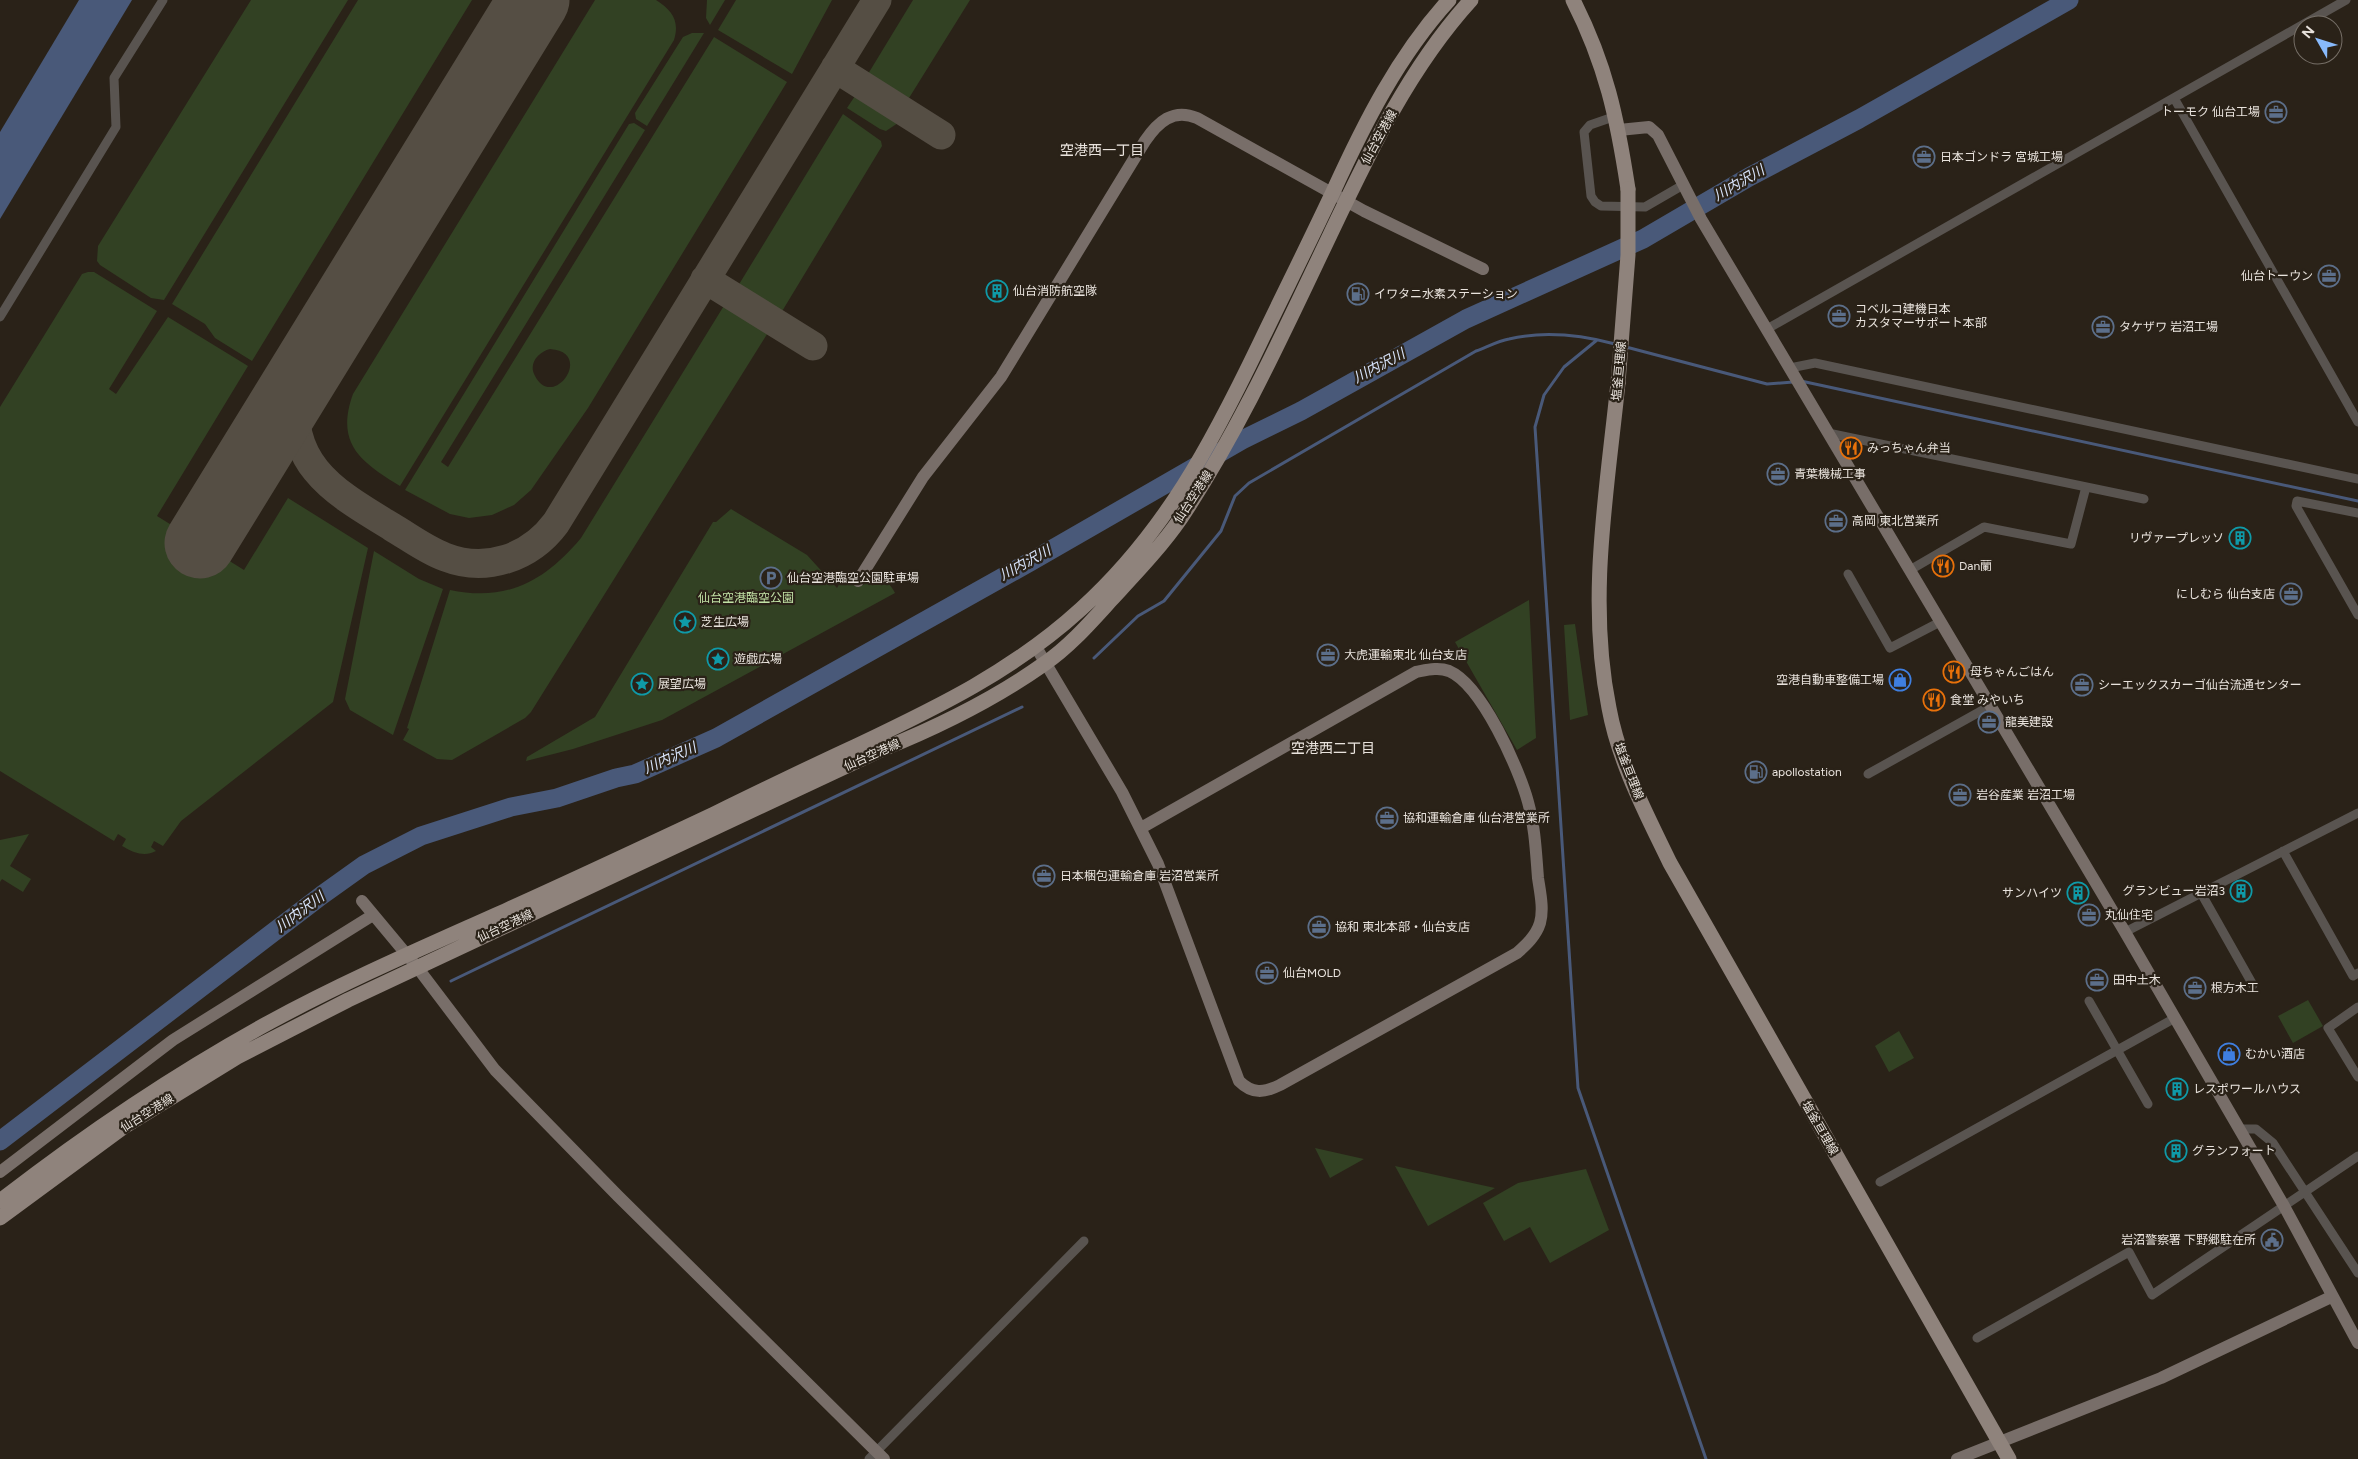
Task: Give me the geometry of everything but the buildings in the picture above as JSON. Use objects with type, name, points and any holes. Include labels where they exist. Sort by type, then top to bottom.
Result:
[{"type":"main road","name":"仙台空港線","points":[[0,1201],[133,1104],[270,1022],[407,955],[584,875],[928,712],[996,674],[1036,647],[1084,607],[1124,566],[1152,532],[1191,477],[1231,402],[1382,95],[1404,57],[1427,24],[1449,0]]},
{"type":"main road","name":"仙台空港線","points":[[0,1218],[125,1126],[237,1057],[417,968],[875,753],[930,730],[983,703],[1045,663],[1083,630],[1146,562],[1180,520],[1216,461],[1253,392],[1346,202],[1422,62],[1454,18],[1471,0]]},
{"type":"main road","name":"塩釜亘理線","points":[[1573,0],[1589,31],[1618,123],[1628,189],[1628,255],[1618,383],[1600,562],[1598,610],[1600,651],[1609,708],[1627,770],[1670,863],[2008,1459]]},
{"type":"street","points":[[0,317],[116,127],[114,78],[163,0]]},
{"type":"street","points":[[1767,329],[2346,0]]},
{"type":"street","points":[[2174,98],[2358,422]]},
{"type":"street","points":[[858,581],[923,476],[1001,377],[1145,141],[1162,121],[1179,114],[1197,118],[1346,202],[1483,269]]},
{"type":"street","points":[[1683,185],[1645,207],[1601,206],[1591,196],[1584,132],[1590,126],[1618,123],[1654,130],[1683,185],[1698,214],[2176,1018],[2284,1206],[2331,1297],[2358,1343]]},
{"type":"street","points":[[1791,369],[1815,363],[2358,478]]},
{"type":"street","points":[[1828,433],[2144,499]]},
{"type":"street","points":[[1910,570],[1984,527],[2071,544],[2086,487]]},
{"type":"street","points":[[2358,513],[2297,501],[2296,506],[2358,615]]},
{"type":"street","points":[[1848,574],[1890,648],[1940,622]]},
{"type":"street","points":[[1036,647],[1122,792],[1141,828],[1158,864],[1239,1081],[1252,1090],[1264,1092],[1280,1085],[1516,953],[1534,936],[1540,924],[1541,903],[1534,832],[1522,780],[1506,747],[1470,686],[1458,676],[1440,669],[1416,672],[1141,828]]},
{"type":"street","points":[[1868,774],[1990,706]]},
{"type":"street","points":[[2125,932],[2358,813]]},
{"type":"street","points":[[2283,851],[2353,976],[2358,973]]},
{"type":"street","points":[[2201,893],[2252,985]]},
{"type":"street","points":[[362,901],[407,955],[495,1070],[877,1457],[1084,1241]]},
{"type":"street","points":[[0,1172],[173,1040],[373,915]]},
{"type":"street","points":[[2089,1001],[2148,1104]]},
{"type":"street","points":[[2358,1007],[2328,1028],[2358,1077]]},
{"type":"street","points":[[1880,1182],[2176,1018]]},
{"type":"street","points":[[2239,1129],[2256,1129],[2272,1143],[2358,1273]]},
{"type":"street","points":[[1977,1338],[2129,1252],[2152,1295],[2358,1156]]},
{"type":"street","points":[[1957,1459],[2161,1378],[2331,1297]]},
{"type":"green space","points":[[251,0],[348,0],[164,300],[151,298],[100,265],[97,261],[98,246]]},
{"type":"green space","points":[[358,0],[472,0],[252,361],[215,338],[205,324],[172,304]]},
{"type":"green space","points":[[595,0],[656,0],[673,17],[676,27],[674,40],[400,486],[374,469],[355,450],[347,426],[348,411],[353,394]]},
{"type":"green space","points":[[707,0],[725,0],[710,25],[706,18]]},
{"type":"green space","points":[[736,0],[832,0],[792,74],[718,30]]},
{"type":"green space","points":[[913,0],[970,0],[909,98],[868,74]]},
{"type":"green space","points":[[692,33],[704,33],[647,126],[636,119],[635,113],[683,37]]},
{"type":"green space","points":[[714,37],[787,82],[588,408],[531,490],[514,505],[492,515],[469,518],[450,514],[405,490],[629,124],[634,123],[645,130],[441,462],[448,467]],"holes":[[[550,349],[563,352],[569,359],[570,368],[566,377],[560,384],[551,387],[543,385],[533,372],[535,359]]]},
{"type":"green space","points":[[855,96],[898,123],[886,131],[880,129],[847,108]]},
{"type":"green space","points":[[843,114],[881,141],[882,146],[781,313],[738,286]]},
{"type":"green space","points":[[94,272],[157,311],[109,389],[116,394],[168,317],[248,366],[157,516],[244,570],[288,498],[368,548],[333,702],[181,821],[163,846],[154,841],[151,847],[156,851],[148,854],[136,852],[122,846],[126,839],[118,834],[114,841],[0,771],[0,407],[82,274]]},
{"type":"green space","points":[[725,304],[769,331],[531,712],[525,718],[452,760],[437,759],[403,740],[409,729],[407,728],[450,590],[489,593],[523,585],[539,577],[567,553],[581,538]]},
{"type":"green space","name":"仙台空港臨空公園","points":[[731,509],[807,555],[837,588],[845,574],[863,585],[872,579],[881,579],[889,584],[895,593],[662,720],[573,749],[526,761],[527,757],[595,717],[713,522],[716,522]]},
{"type":"green space","points":[[374,551],[419,579],[443,589],[393,735],[350,710],[345,699]]},
{"type":"green space","points":[[1529,600],[1536,738],[1517,750],[1455,642]]},
{"type":"green space","points":[[1575,624],[1588,715],[1570,720],[1564,625]]},
{"type":"green space","points":[[29,834],[10,866],[31,879],[23,892],[2,879],[0,882],[0,840]]},
{"type":"green space","points":[[2308,1000],[2323,1026],[2293,1043],[2278,1016]]},
{"type":"green space","points":[[1899,1031],[1914,1058],[1889,1072],[1875,1046]]},
{"type":"green space","points":[[1315,1148],[1364,1159],[1330,1178]]},
{"type":"green space","points":[[1395,1166],[1495,1188],[1428,1226]]},
{"type":"green space","points":[[1586,1169],[1609,1230],[1550,1263],[1530,1227],[1504,1241],[1483,1203],[1518,1183]]},
{"type":"water","points":[[79,0],[132,0],[0,219],[0,132]]},
{"type":"waterway","name":"川内沢川","points":[[0,1141],[364,865],[421,836],[511,807],[557,798],[616,778],[635,774],[716,738],[1030,562],[1242,440],[1301,411],[1466,319],[1643,239],[1749,177],[1859,119],[2069,0]]},
{"type":"waterway","points":[[1094,658],[1138,616],[1164,601],[1221,531],[1235,496],[1249,483],[1476,351],[1497,343],[1535,335],[1562,335],[1589,338],[1615,344]]},
{"type":"waterway","points":[[1597,340],[1564,367],[1544,395],[1535,427],[1578,1088],[1706,1459]]},
{"type":"waterway","points":[[1626,347],[1767,384],[1793,382]]},
{"type":"waterway","points":[[1801,381],[2358,501]]},
{"type":"waterway","points":[[451,981],[1022,707]]},
{"type":"taxiway","points":[[297,385],[295,413],[298,436],[306,456],[333,487],[370,514],[424,547],[460,562],[491,563],[506,559],[533,545],[556,523],[877,0]]},
{"type":"taxiway","points":[[835,68],[941,135]]},
{"type":"taxiway","points":[[705,279],[813,346]]},
{"type":"runway","points":[[200,543],[534,0]]},
{"type":"place","name":"トーモク 仙台工場","points":[[2276,112]]},
{"type":"place","name":"日本ゴンドラ 宮城工場","points":[[1924,157]]},
{"type":"place","name":"仙台トーウン","points":[[2329,276]]},
{"type":"place","name":"仙台消防航空隊","points":[[997,291]]},
{"type":"place","name":"イワタニ水素ステーション","points":[[1358,294]]},
{"type":"place","name":"コベルコ建機日本 カスタマーサポート本部","points":[[1839,316]]},
{"type":"place","name":"タケザワ 岩沼工場","points":[[2103,327]]},
{"type":"place","name":"みっちゃん弁当","points":[[1851,448]]},
{"type":"place","name":"青葉機械工事","points":[[1778,474]]},
{"type":"place","name":"高岡 東北営業所","points":[[1836,521]]},
{"type":"place","name":"リヴァープレッソ","points":[[2240,538]]},
{"type":"place","name":"Dan蘭","points":[[1943,566]]},
{"type":"place","name":"仙台空港臨空公園駐車場","points":[[771,578]]},
{"type":"place","name":"にしむら 仙台支店","points":[[2291,594]]},
{"type":"place","name":"芝生広場","points":[[685,622]]},
{"type":"place","name":"大虎運輸東北 仙台支店","points":[[1328,655]]},
{"type":"place","name":"遊戯広場","points":[[718,659]]},
{"type":"place","name":"母ちゃんごはん","points":[[1954,672]]},
{"type":"place","name":"空港自動車整備工場","points":[[1900,680]]},
{"type":"place","name":"展望広場","points":[[642,684]]},
{"type":"place","name":"シーエックスカーゴ仙台流通センター","points":[[2082,685]]},
{"type":"place","name":"食堂 みやいち","points":[[1934,700]]},
{"type":"place","name":"龍美建設","points":[[1989,722]]},
{"type":"place","name":"apollostation","points":[[1756,772]]},
{"type":"place","name":"岩谷産業 岩沼工場","points":[[1960,795]]},
{"type":"place","name":"協和運輸倉庫 仙台港営業所","points":[[1387,818]]},
{"type":"place","name":"日本梱包運輸倉庫 岩沼営業所","points":[[1044,876]]},
{"type":"place","name":"グランビュー岩沼3","points":[[2241,891]]},
{"type":"place","name":"サンハイツ","points":[[2078,893]]},
{"type":"place","name":"丸仙住宅","points":[[2089,915]]},
{"type":"place","name":"協和 東北本部・仙台支店","points":[[1319,927]]},
{"type":"place","name":"仙台MOLD","points":[[1267,973]]},
{"type":"place","name":"田中土木","points":[[2097,980]]},
{"type":"place","name":"根方木工","points":[[2195,988]]},
{"type":"place","name":"むかい酒店","points":[[2229,1054]]},
{"type":"place","name":"レスポワールハウス","points":[[2177,1089]]},
{"type":"place","name":"グランフォート","points":[[2176,1151]]},
{"type":"place","name":"岩沼警察署 下野郷駐在所","points":[[2272,1240]]},
{"type":"district","name":"空港西一丁目","points":[[1102,150]]},
{"type":"district","name":"空港西二丁目","points":[[1333,748]]}]
